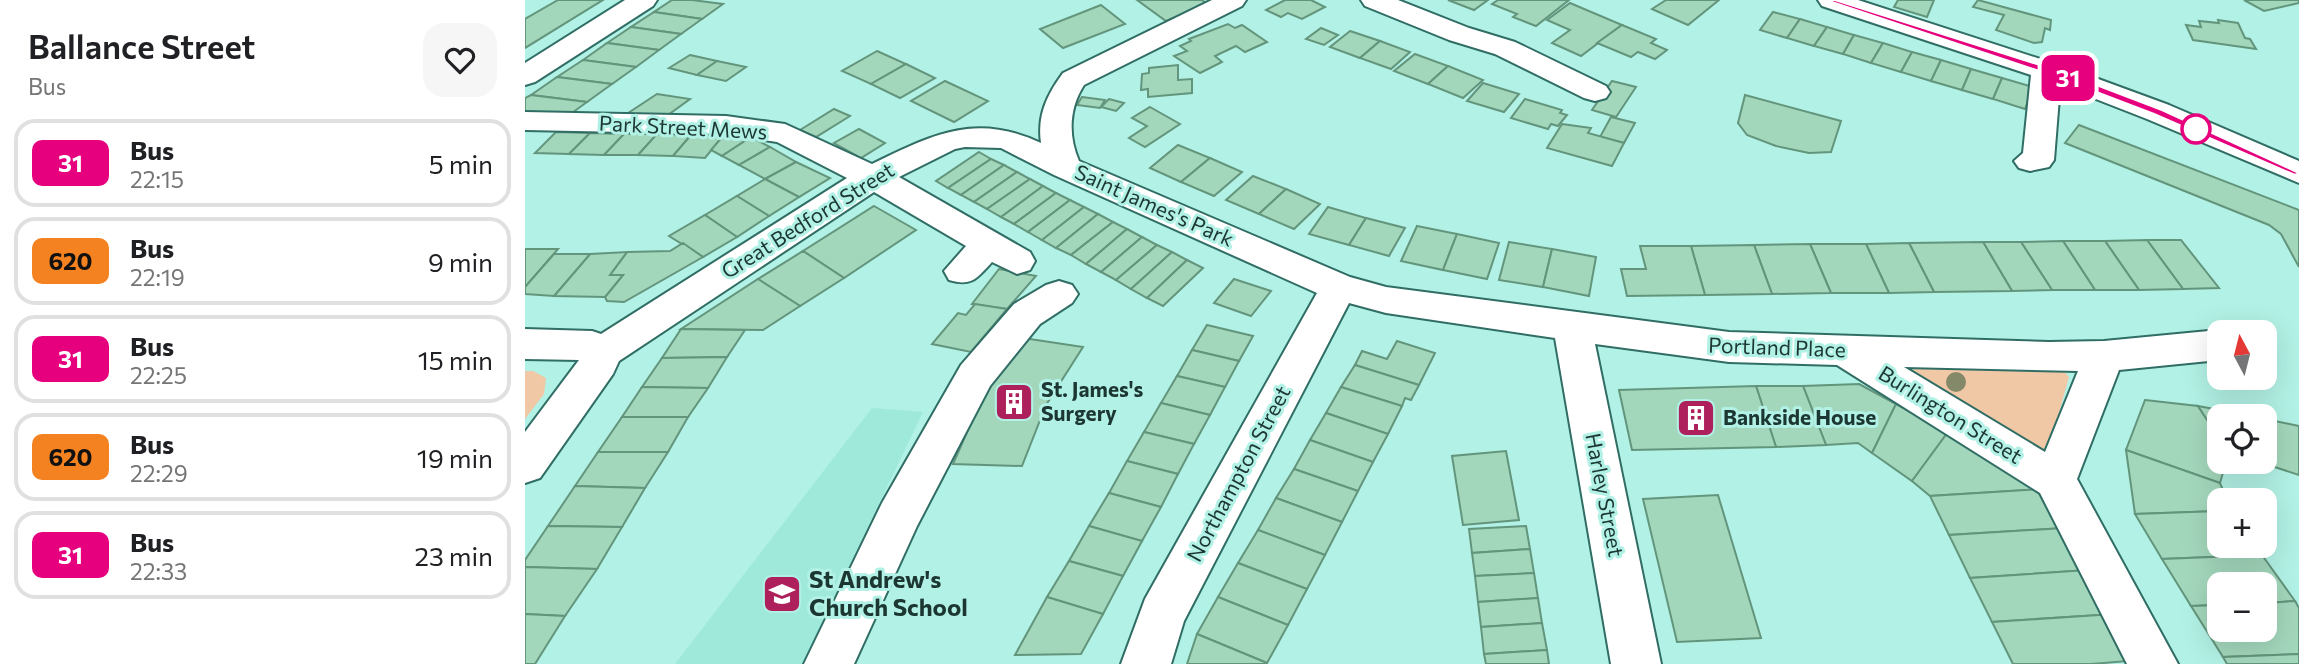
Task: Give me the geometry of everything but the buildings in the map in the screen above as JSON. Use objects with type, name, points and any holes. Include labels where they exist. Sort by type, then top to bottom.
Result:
[{"type":"street","points":[[525,76],[644,0]]},
{"type":"street","name":"Saint James's Park","points":[[1233,0],[1073,79],[1062,93],[1057,106],[1055,140],[1058,153],[1066,168],[1339,287]]},
{"type":"street","points":[[1374,0],[1459,34],[1505,48],[1596,91]]},
{"type":"street","points":[[1831,0],[2046,70],[2158,112],[2299,173]]},
{"type":"street","points":[[2030,161],[2038,160],[2046,70]]},
{"type":"street","name":"Park Street Mews","points":[[525,121],[726,125],[785,134],[873,177],[1002,253],[962,271]]},
{"type":"street","name":"Great Bedford Street","points":[[601,353],[873,177],[944,142],[965,137],[1007,139],[1066,168]]},
{"type":"street","name":"Portland Place","points":[[1339,287],[1386,300],[1697,344],[1845,351],[2104,356],[2207,346]]},
{"type":"street","name":"Northampton Street","points":[[1146,664],[1163,615],[1339,287]]},
{"type":"street","points":[[829,664],[898,517],[975,376],[1027,314],[1059,294]]},
{"type":"street","name":"Harley Street","points":[[1572,326],[1636,664]]},
{"type":"street","points":[[525,344],[592,346],[601,353],[599,363],[525,465]]},
{"type":"street","name":"Burlington Street","points":[[1845,351],[2055,480]]},
{"type":"street","points":[[2104,356],[2055,480],[2153,664]]},
{"type":"shaded area","points":[[1920,367],[2054,367],[2064,371],[2069,377],[2048,452],[2040,456],[1915,377],[1912,370]]},
{"type":"shaded area","points":[[525,371],[533,371],[546,378],[544,394],[525,419]]},
{"type":"shaded area","name":"St Andrew's Church School","points":[[872,408],[923,412],[802,664],[675,664]]},
{"type":"bus line","name":"31","points":[[1831,0],[2061,75],[2158,112],[2299,173]]},
{"type":"place","name":"St. James's Surgery","points":[[1014,402]]},
{"type":"place","name":"Bankside House","points":[[1696,418]]},
{"type":"place","name":"St Andrew's Church School","points":[[782,594]]}]
